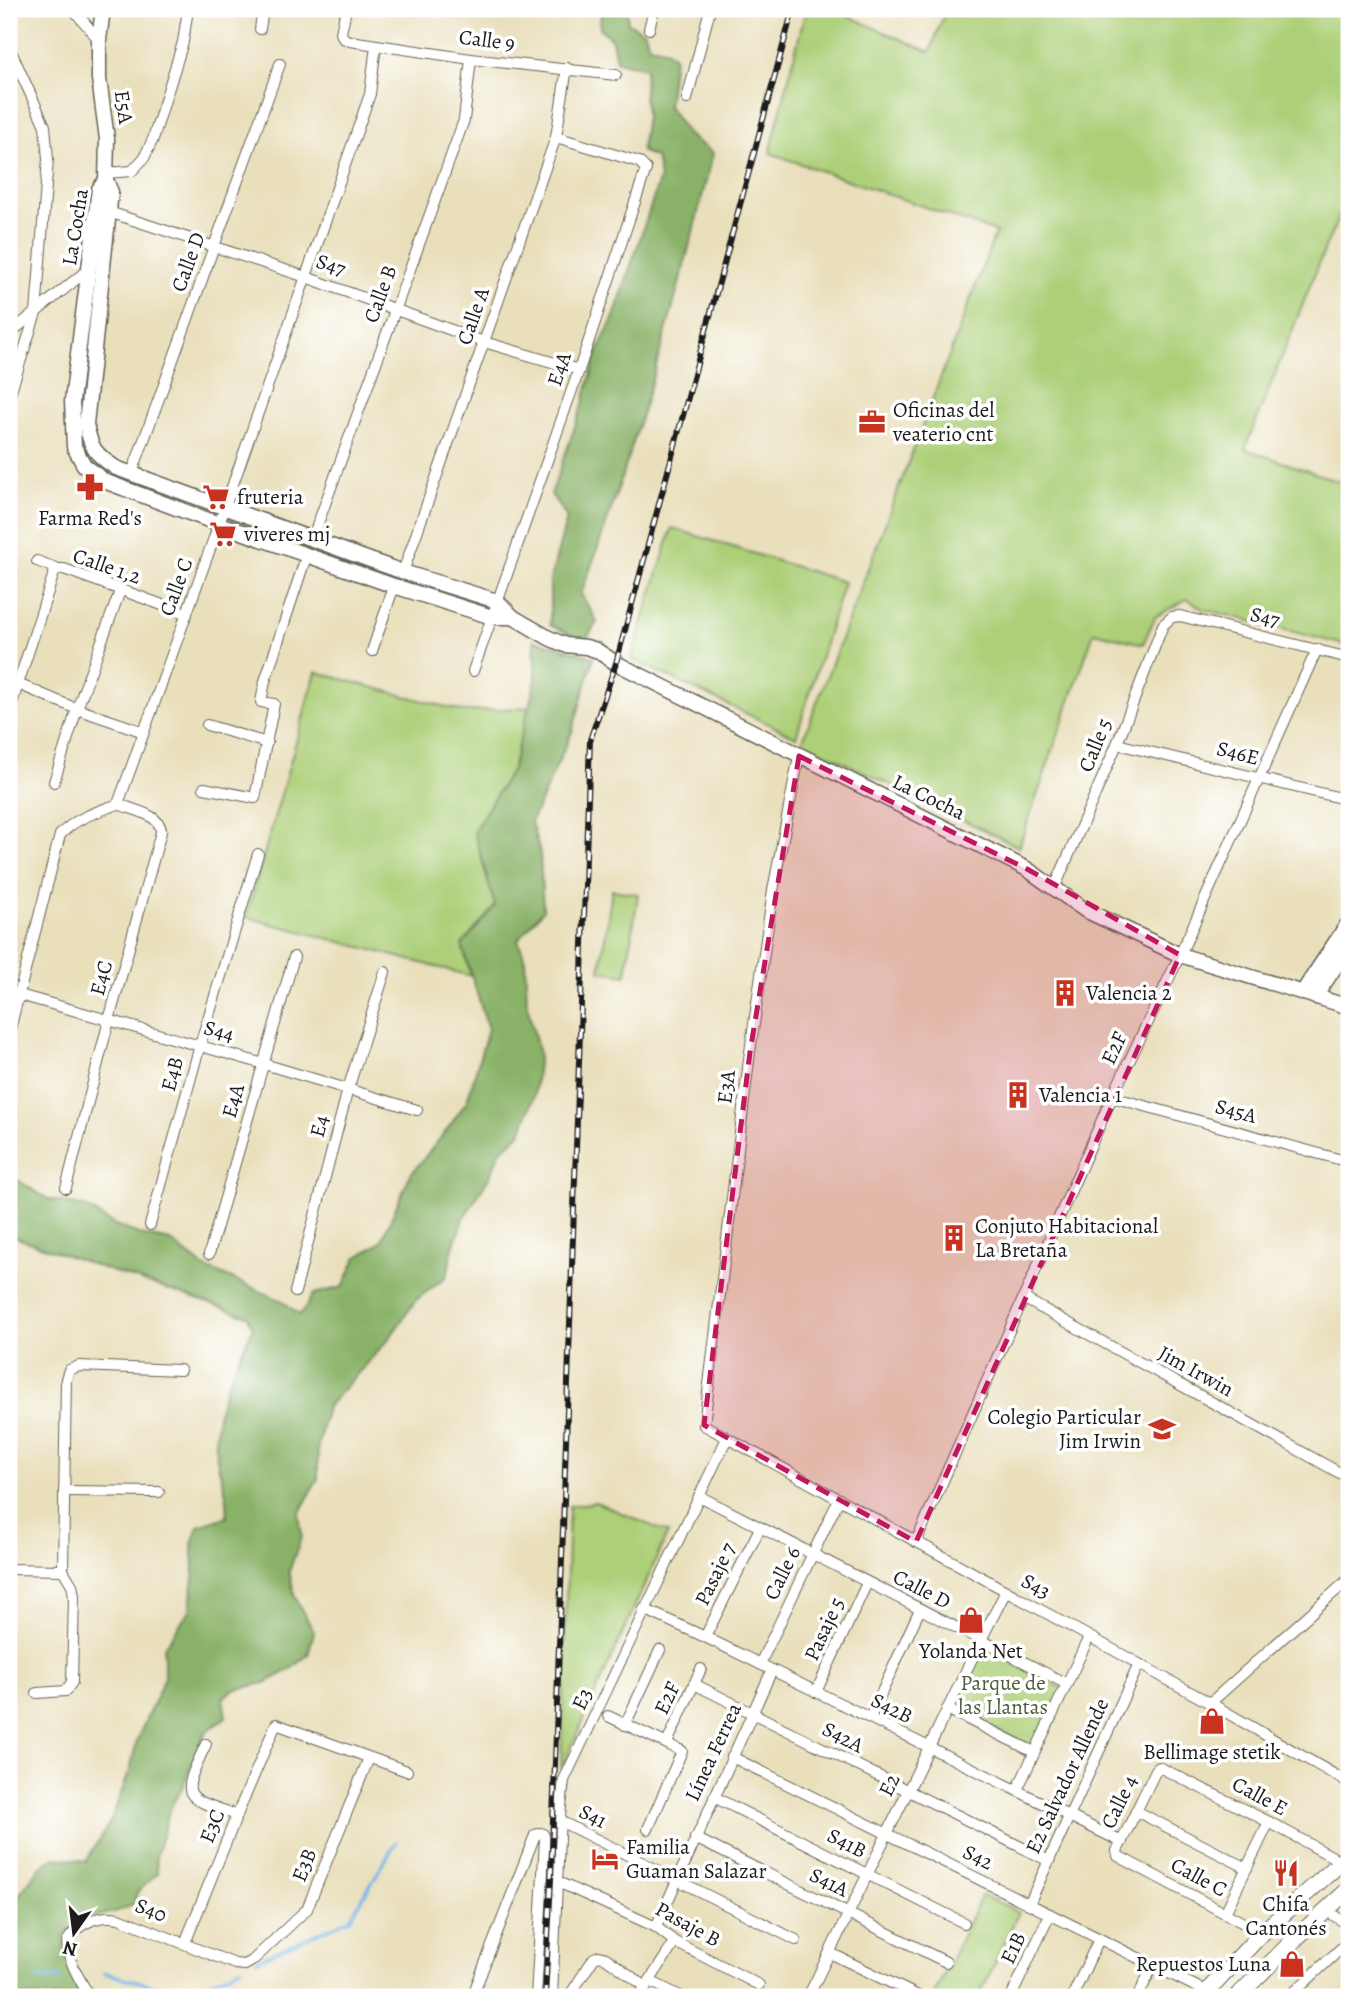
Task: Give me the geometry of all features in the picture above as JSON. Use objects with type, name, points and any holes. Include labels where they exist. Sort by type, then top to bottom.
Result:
[{"type":"main road","points":[[1205,1994],[1262,1933],[1345,1859]]},
{"type":"main road","points":[[1237,1997],[1349,1889]]},
{"type":"street","points":[[75,9],[90,9]]},
{"type":"street","points":[[75,9],[99,40]]},
{"type":"street","name":"E5A","points":[[103,9],[99,40],[99,79],[107,139],[106,176]]},
{"type":"street","points":[[106,176],[132,171],[144,158],[153,139],[183,42],[188,9]]},
{"type":"street","points":[[260,29],[264,9]]},
{"type":"street","name":"Calle 9","points":[[346,9],[341,33],[343,38],[350,41],[471,59],[615,75]]},
{"type":"street","points":[[649,29],[654,9]]},
{"type":"street","points":[[687,99],[707,10]]},
{"type":"street","name":"Calle C","points":[[118,804],[370,94],[376,45]]},
{"type":"street","points":[[9,47],[45,126],[48,159],[36,313],[9,397]]},
{"type":"street","name":"Calle B","points":[[267,743],[274,704],[261,702],[265,681],[309,547],[464,120],[471,59]]},
{"type":"street","name":"Calle D","points":[[132,473],[280,64]]},
{"type":"street","name":"Calle A","points":[[403,572],[556,137],[567,68]]},
{"type":"street","name":"E4A","points":[[473,671],[579,370],[646,169],[639,162],[556,137]]},
{"type":"street","name":"La Cocha","points":[[106,176],[111,192],[86,424],[90,446],[100,458],[116,468],[225,507],[394,586],[492,617],[513,618]]},
{"type":"street","name":"La Cocha","points":[[106,176],[99,189],[72,401],[74,447],[83,465],[104,481],[219,524],[403,572],[496,601],[513,618],[549,638],[565,645],[596,650],[616,663],[799,756],[1027,869],[1086,910],[1180,955],[1349,1007]]},
{"type":"street","name":"S47","points":[[109,212],[306,277],[484,342],[579,370]]},
{"type":"street","points":[[9,334],[104,257]]},
{"type":"street","points":[[37,562],[58,569]]},
{"type":"street","name":"Calle 1,2","points":[[9,713],[13,682],[54,573],[58,569],[187,614]]},
{"type":"street","points":[[372,651],[394,586]]},
{"type":"street","points":[[54,782],[77,709],[121,591]]},
{"type":"street","name":"S47","points":[[1172,617],[1181,615],[1349,658]]},
{"type":"street","name":"Calle 5","points":[[1055,889],[1117,744],[1163,625],[1172,617]]},
{"type":"street","name":"E2F","points":[[916,1542],[1112,1097],[1180,955],[1317,649]]},
{"type":"street","points":[[13,682],[77,709],[144,732]]},
{"type":"street","points":[[204,788],[255,798],[267,743],[207,725]]},
{"type":"street","name":"S46E","points":[[1117,744],[1349,800]]},
{"type":"street","name":"E3A","points":[[704,1425],[773,890],[799,756]]},
{"type":"street","points":[[9,1033],[14,994],[60,835],[78,820],[118,804]]},
{"type":"street","name":"E4C","points":[[66,1188],[161,832],[161,825],[156,819],[118,804]]},
{"type":"street","name":"E4B","points":[[150,1225],[257,854]]},
{"type":"street","points":[[1316,997],[1349,922]]},
{"type":"street","points":[[1316,997],[1349,946]]},
{"type":"street","name":"E4A","points":[[209,1254],[294,957]]},
{"type":"street","name":"E4","points":[[295,1292],[348,1089],[385,972]]},
{"type":"street","name":"S44","points":[[14,994],[200,1045],[417,1110]]},
{"type":"street","name":"La Cocha","points":[[1316,997],[1349,1016]]},
{"type":"street","name":"S45A","points":[[1112,1097],[1349,1162]]},
{"type":"street","name":"Jim Irwin","points":[[1023,1298],[1349,1478]]},
{"type":"street","points":[[37,1693],[66,1691],[72,1682],[75,1596],[64,1570],[66,1379],[69,1370],[79,1366],[180,1370]]},
{"type":"street","name":"S43","points":[[704,1425],[1210,1703],[1349,1783]]},
{"type":"street","name":"E3","points":[[552,1997],[560,1821],[565,1780],[727,1438]]},
{"type":"street","points":[[64,1491],[159,1492]]},
{"type":"street","name":"Calle D","points":[[699,1496],[1067,1684]]},
{"type":"street","name":"Calle 6","points":[[760,1664],[839,1499]]},
{"type":"street","name":"Pasaje 7","points":[[705,1637],[760,1528]]},
{"type":"street","points":[[9,1569],[64,1570]]},
{"type":"street","points":[[1210,1703],[1349,1579]]},
{"type":"street","name":"Pasaje 5","points":[[816,1692],[867,1583]]},
{"type":"street","name":"E2","points":[[812,1996],[867,1875],[1006,1591]]},
{"type":"street","name":"S42B","points":[[644,1609],[1122,1842]]},
{"type":"street","points":[[870,1718],[920,1609]]},
{"type":"street","points":[[1017,1790],[1089,1637]]},
{"type":"street","points":[[625,1724],[660,1650]]},
{"type":"street","name":"E2 Salvador Allende","points":[[1030,1904],[1139,1664]]},
{"type":"street","name":"E2F","points":[[667,1743],[701,1669]]},
{"type":"street","name":"Línea Ferrea","points":[[656,1927],[772,1670]]},
{"type":"street","name":"S42A","points":[[694,1684],[1049,1861]]},
{"type":"street","points":[[947,1709],[1034,1752]]},
{"type":"street","points":[[608,1716],[680,1749],[681,1755],[648,1829]]},
{"type":"street","name":"E3C","points":[[186,1943],[276,1724],[369,1758]]},
{"type":"street","points":[[205,1744],[188,1785],[189,1792],[194,1799],[237,1815]]},
{"type":"street","name":"S42","points":[[732,1757],[1153,1965],[1205,1994]]},
{"type":"street","points":[[369,1758],[407,1771]]},
{"type":"street","name":"E3B","points":[[245,1965],[307,1909],[369,1758]]},
{"type":"street","name":"Calle 4","points":[[1118,1856],[1117,1851],[1159,1767]]},
{"type":"street","name":"Calle E","points":[[1159,1767],[1345,1859]]},
{"type":"street","name":"S41B","points":[[714,1797],[964,1923]]},
{"type":"street","points":[[1136,1811],[1247,1868]]},
{"type":"street","name":"S41","points":[[560,1821],[796,1940]]},
{"type":"street","points":[[1225,1913],[1269,1822]]},
{"type":"street","points":[[472,1997],[535,1835],[541,1832],[545,1838],[536,1997]]},
{"type":"street","name":"S41A","points":[[695,1838],[946,1962]]},
{"type":"street","name":"Calle C","points":[[1118,1856],[1262,1933]]},
{"type":"street","name":"Pasaje B","points":[[558,1882],[656,1927],[675,1942],[760,1985]]},
{"type":"street","points":[[1325,1910],[1349,1925]]},
{"type":"street","name":"E1B","points":[[1012,1997],[1050,1914]]},
{"type":"street","name":"S40","points":[[90,1997],[76,1975],[67,1950],[67,1941],[80,1925],[110,1917],[186,1943],[235,1964],[245,1965]]},
{"type":"street","points":[[1072,1997],[1100,1939]]},
{"type":"street","points":[[1289,1997],[1349,1941]]},
{"type":"street","points":[[639,1997],[675,1942]]},
{"type":"street","points":[[830,1953],[920,1997]]},
{"type":"street","points":[[570,1995],[594,1958],[599,1956],[648,1984],[682,1997]]},
{"type":"street","points":[[1138,1997],[1153,1965]]},
{"type":"highlighted area","points":[[799,756],[1027,869],[1180,955],[916,1542],[704,1425],[750,1052]]},
{"type":"green space","points":[[601,9],[627,9],[628,23],[645,32],[649,46],[665,49],[674,57],[668,106],[688,135],[713,153],[653,375],[601,540],[581,594],[597,622],[585,641],[550,625],[550,581],[567,518],[551,494],[583,404],[598,350],[614,317],[660,178],[656,158],[641,151],[646,116],[646,68],[616,61],[612,40],[600,28]]},
{"type":"green space","points":[[806,9],[832,9],[930,52],[946,9],[1349,9],[1349,195],[1245,449],[1349,485],[1349,646],[1203,609],[1187,599],[1155,617],[1143,644],[1094,632],[1019,847],[802,742],[996,232],[770,153]]},
{"type":"green space","points":[[672,528],[844,582],[796,737],[631,659]]},
{"type":"green space","points":[[534,640],[594,657],[572,732],[531,822],[540,853],[543,910],[518,940],[525,959],[527,1004],[539,1054],[534,1096],[521,1133],[500,1151],[491,1174],[464,1217],[453,1247],[447,1276],[416,1300],[388,1340],[327,1407],[318,1444],[318,1479],[299,1514],[302,1536],[289,1571],[295,1597],[314,1632],[308,1655],[288,1671],[265,1683],[233,1690],[223,1698],[226,1717],[205,1733],[181,1790],[171,1806],[156,1856],[157,1873],[136,1894],[136,1902],[127,1908],[80,1922],[64,1936],[64,1950],[81,1989],[73,1997],[11,1997],[9,1900],[13,1902],[40,1868],[54,1857],[86,1861],[110,1822],[130,1770],[137,1740],[164,1679],[164,1647],[190,1610],[194,1567],[192,1544],[198,1526],[227,1517],[226,1494],[215,1441],[217,1424],[231,1375],[253,1328],[248,1316],[9,1235],[9,1175],[48,1199],[85,1207],[115,1225],[141,1235],[170,1241],[204,1267],[281,1300],[300,1315],[314,1294],[343,1287],[356,1258],[381,1242],[410,1175],[467,1101],[488,1029],[462,945],[495,906],[474,831],[512,769],[536,680]]},
{"type":"green space","points":[[316,672],[465,712],[529,707],[512,769],[474,831],[495,906],[462,945],[471,976],[246,917]]},
{"type":"green space","points":[[612,890],[638,894],[626,975],[600,971]]},
{"type":"green space","points":[[596,1502],[668,1533],[561,1770],[569,1506]]},
{"type":"green space","name":"Parque de las Llantas","points":[[982,1645],[1064,1689],[1032,1747],[951,1708]]},
{"type":"green space","points":[[982,1895],[1019,1912],[979,1997],[933,1997]]},
{"type":"waterway","points":[[257,1960],[350,1919],[396,1842]]},
{"type":"waterway","points":[[104,1973],[184,1993],[241,1968]]},
{"type":"waterway","points":[[37,1979],[60,1978]]},
{"type":"railway","points":[[545,1997],[590,740],[616,663],[793,9]]},
{"type":"place","name":"Oficinas del veaterio cnt","points":[[872,422]]},
{"type":"place","name":"Farma Red's","points":[[90,487]]},
{"type":"place","name":"fruteria","points":[[216,497]]},
{"type":"place","name":"viveres mj","points":[[223,534]]},
{"type":"place","name":"Valencia 2","points":[[1065,993]]},
{"type":"place","name":"Valencia 1","points":[[1018,1095]]},
{"type":"place","name":"Conjuto Habitacional La Bretaña","points":[[954,1238]]},
{"type":"place","name":"Colegio Particular Jim Irwin","points":[[1162,1429]]},
{"type":"place","name":"Yolanda Net","points":[[971,1620]]},
{"type":"place","name":"Bellimage stetik","points":[[1212,1721]]},
{"type":"place","name":"Familia Guaman Salazar","points":[[605,1859]]},
{"type":"place","name":"Chifa Cantonés","points":[[1286,1873]]},
{"type":"place","name":"Repuestos Luna","points":[[1292,1964]]}]
